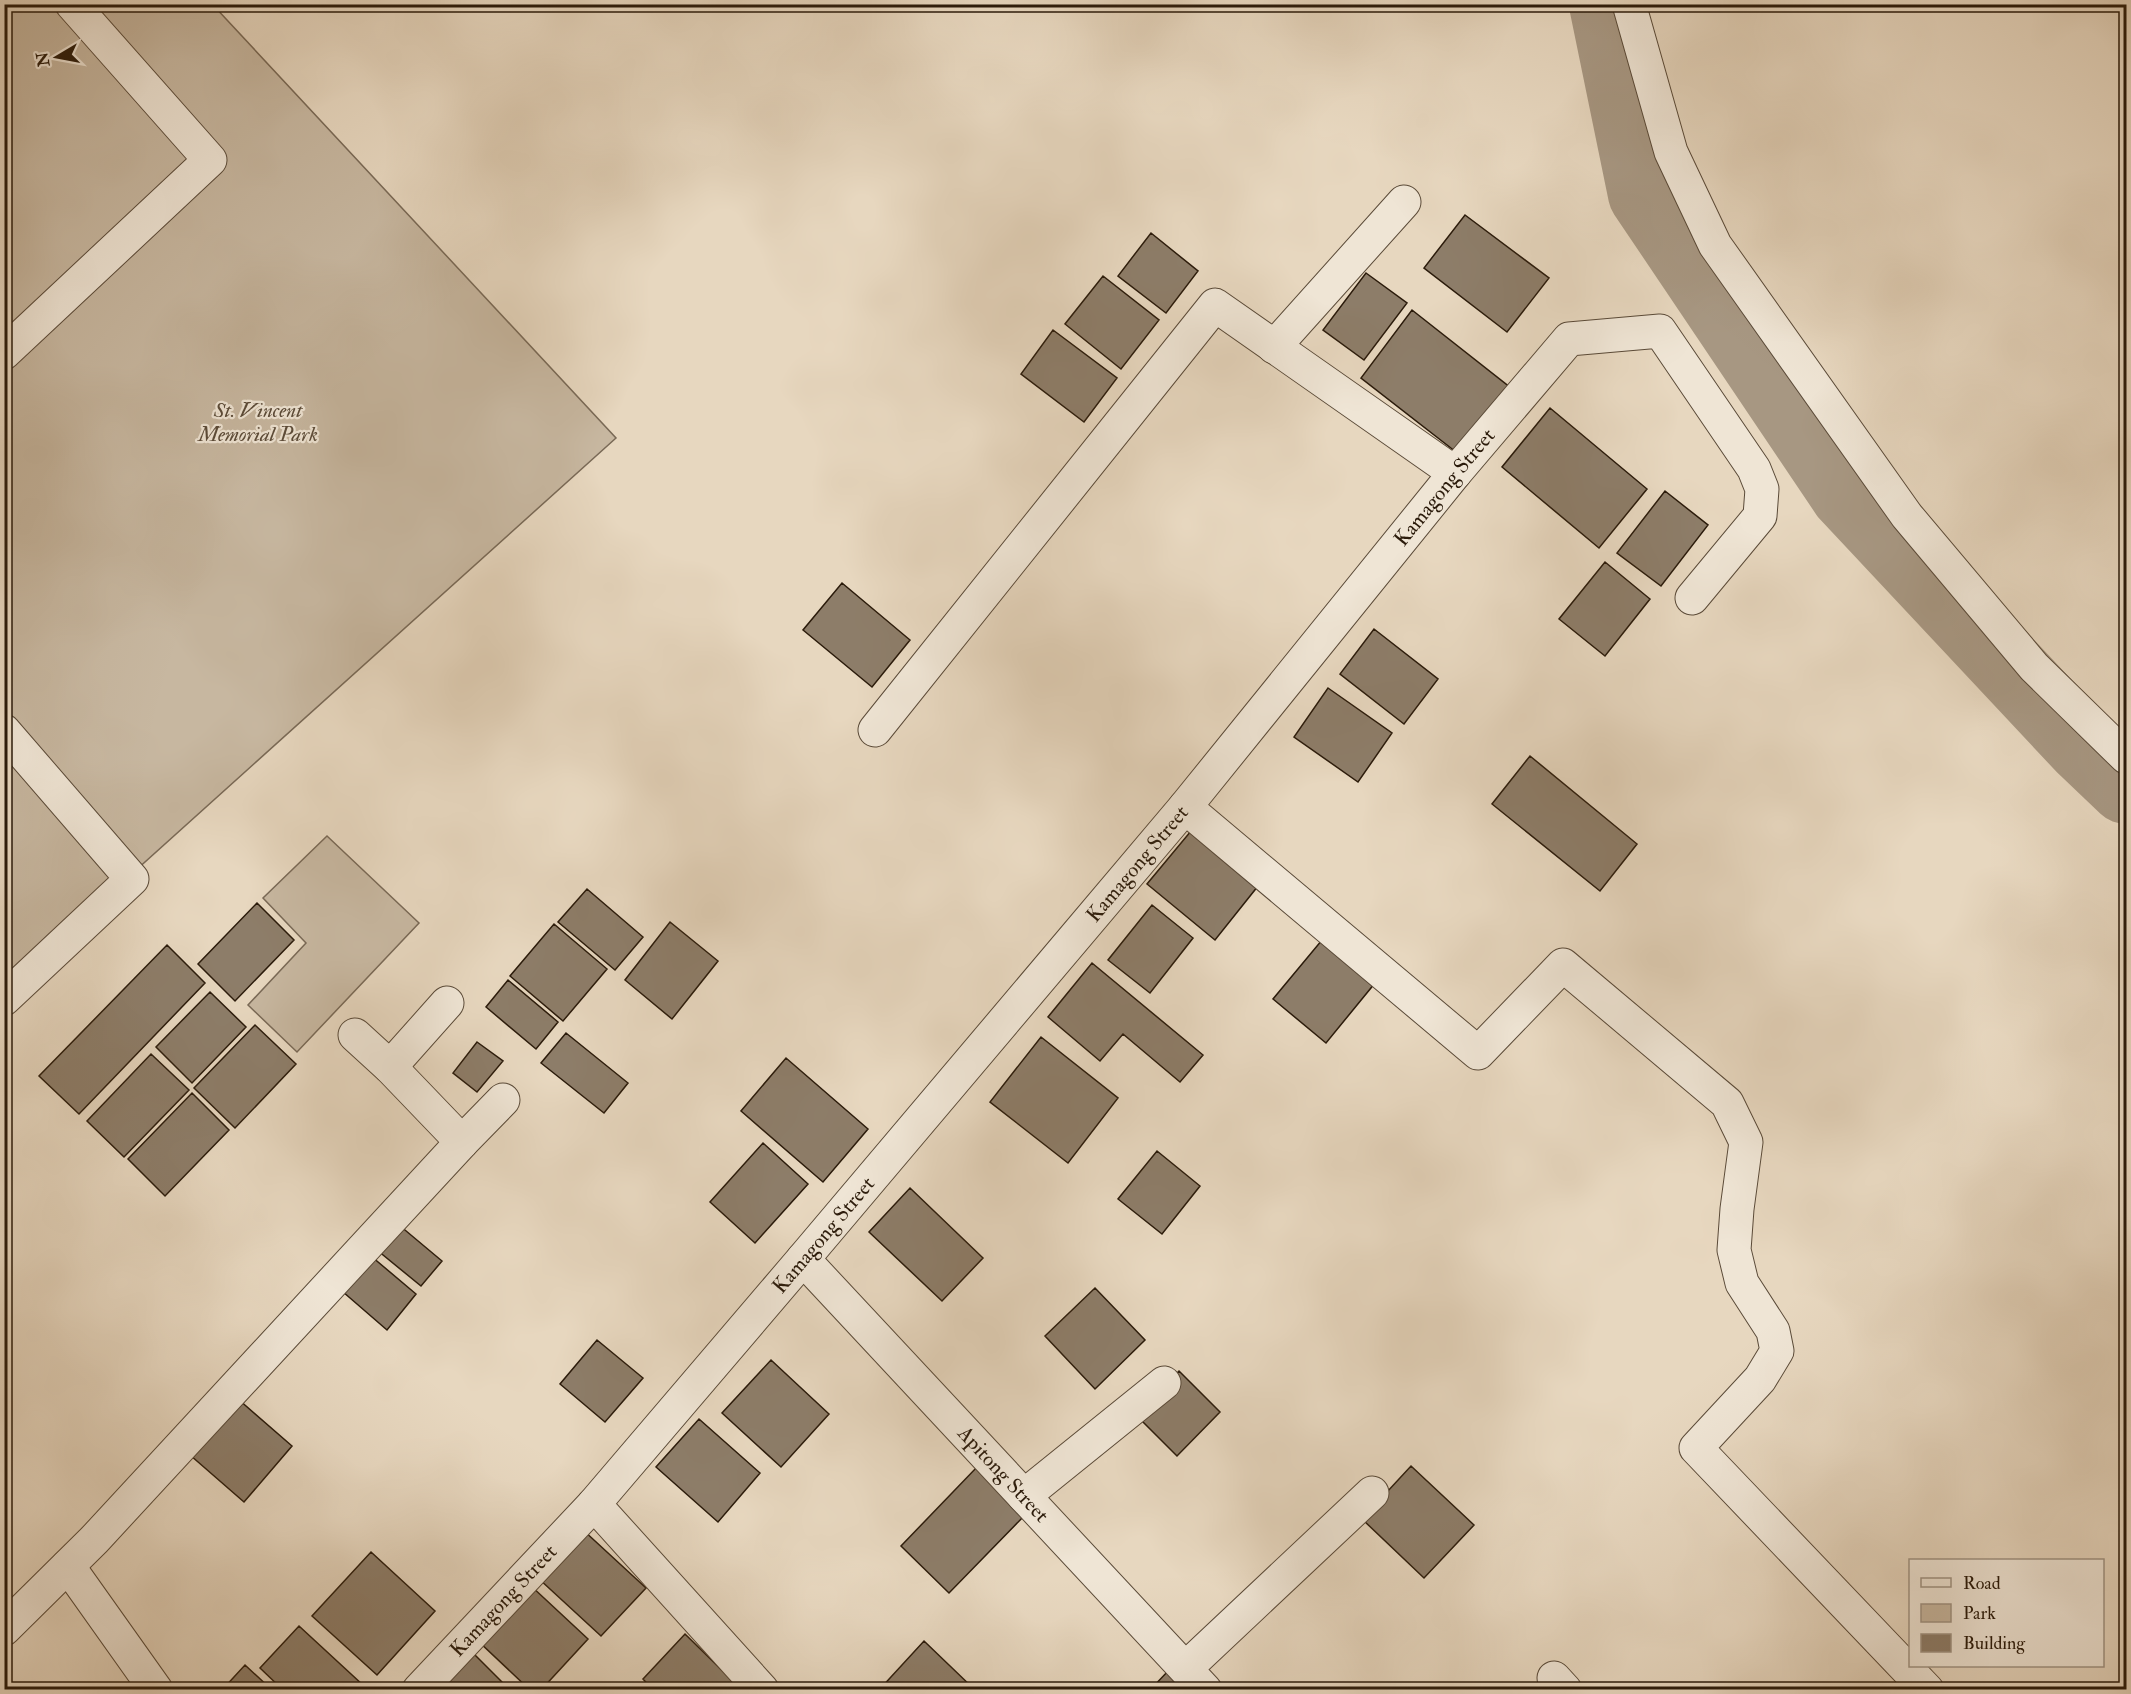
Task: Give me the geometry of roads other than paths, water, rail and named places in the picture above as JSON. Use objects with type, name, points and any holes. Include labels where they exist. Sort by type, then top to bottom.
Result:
[{"type":"street","points":[[4,353],[210,160],[72,4]]},
{"type":"street","points":[[1629,4],[1671,152],[1715,245],[1907,516],[2034,667],[2127,757]]},
{"type":"street","points":[[1274,347],[1404,202]]},
{"type":"street","points":[[875,730],[1215,305],[1455,473]]},
{"type":"street","name":"Kamagong Street","points":[[419,1689],[594,1504],[803,1259],[1185,807],[1455,473],[1569,339],[1660,331],[1754,469],[1762,489],[1760,516],[1692,598]]},
{"type":"street","points":[[4,731],[132,879],[4,999]]},
{"type":"street","points":[[1185,807],[1478,1053],[1563,965],[1727,1103],[1746,1142],[1734,1250],[1742,1283],[1773,1331],[1777,1351],[1760,1379],[1696,1448],[1927,1689]]},
{"type":"street","points":[[390,1067],[447,1003]]},
{"type":"street","points":[[355,1035],[390,1067],[462,1142]]},
{"type":"street","points":[[4,1629],[68,1566],[503,1100]]},
{"type":"street","name":"Apitong Street","points":[[803,1259],[1195,1679]]},
{"type":"street","points":[[1024,1496],[1164,1383]]},
{"type":"street","points":[[1195,1679],[1372,1493]]},
{"type":"street","points":[[594,1504],[762,1689]]},
{"type":"street","points":[[68,1566],[156,1689]]},
{"type":"waterway","points":[[1606,4],[1645,194],[1847,494],[2083,746],[2126,787]]},
{"type":"park label","name":"St. Vincent Memorial Park","points":[[258,422]]}]
